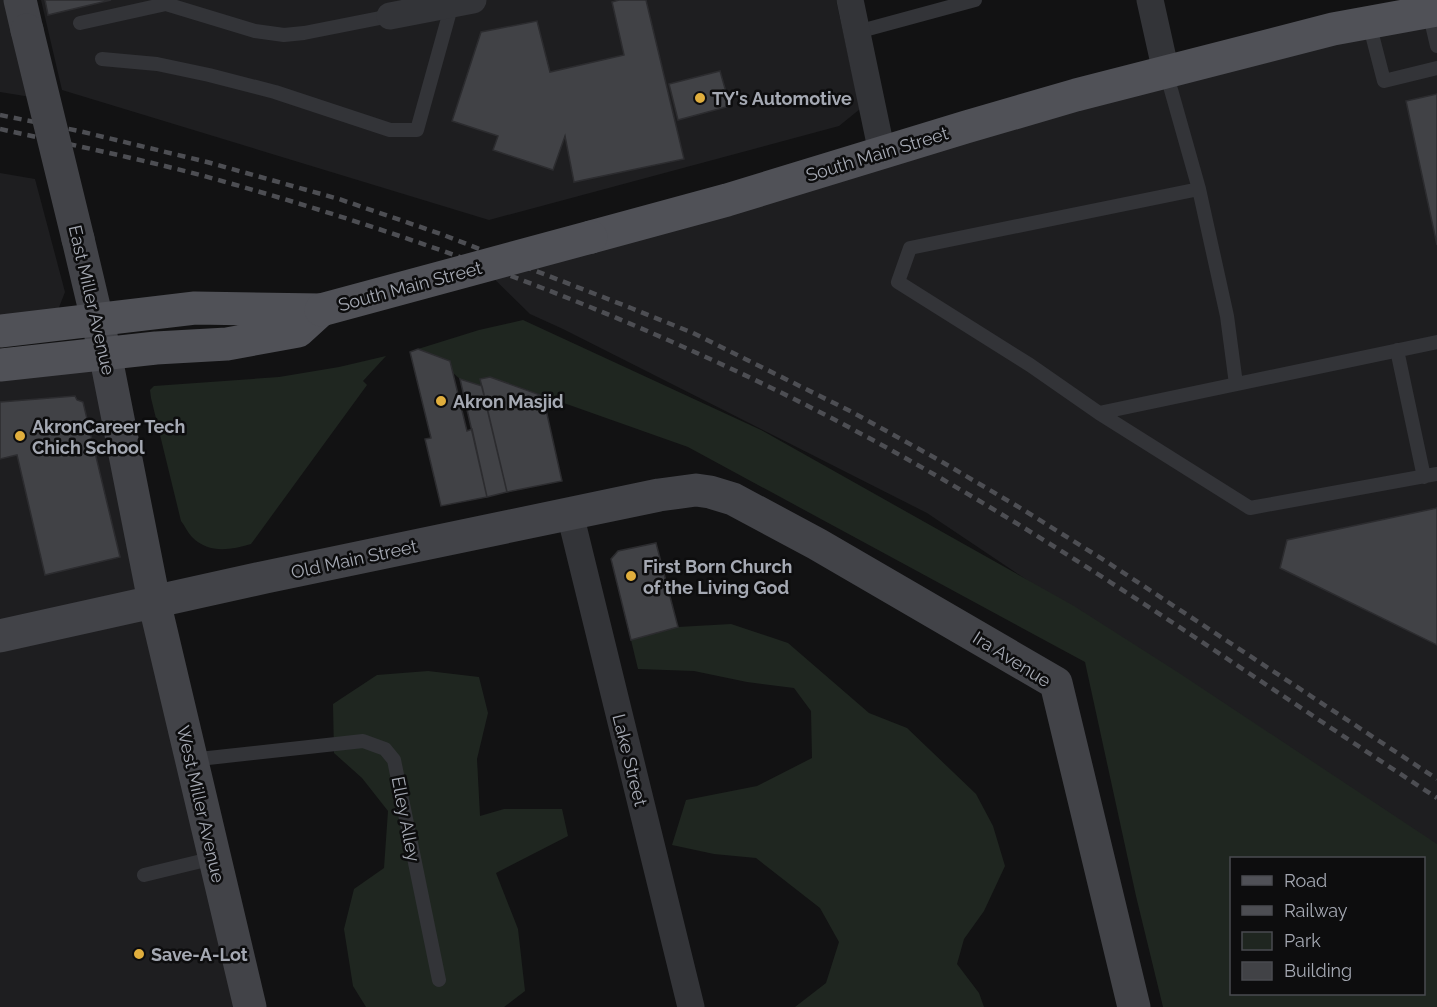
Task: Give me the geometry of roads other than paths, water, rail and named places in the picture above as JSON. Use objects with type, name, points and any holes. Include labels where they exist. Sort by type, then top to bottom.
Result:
[{"type":"main road","name":"East Miller Avenue","points":[[20,0],[98,320],[154,601]]},
{"type":"main road","name":"South Main Street","points":[[0,331],[195,308],[321,310],[727,200],[1076,95],[1333,29],[1433,11]]},
{"type":"main road","name":"South Main Street","points":[[0,365],[156,348],[226,344],[298,331],[321,310]]},
{"type":"main road","name":"Old Main Street","points":[[0,636],[154,601],[682,491],[710,492]]},
{"type":"main road","name":"Ira Avenue","points":[[710,492],[733,499],[817,544],[1056,683],[1134,1007]]},
{"type":"main road","name":"West Miller Avenue","points":[[154,601],[250,1007]]},
{"type":"street","points":[[850,0],[882,153]]},
{"type":"street","points":[[1150,0],[1166,72]]},
{"type":"street","points":[[390,16],[463,2]]},
{"type":"street","name":"Lake Street","points":[[570,514],[691,1007]]},
{"type":"lane","points":[[857,32],[975,0]]},
{"type":"lane","points":[[102,58],[157,64],[209,75],[275,92],[390,130],[417,130],[463,2]]},
{"type":"lane","points":[[80,23],[166,4],[255,32],[284,34],[304,33],[390,16]]},
{"type":"lane","points":[[1433,11],[1437,46]]},
{"type":"lane","points":[[1369,23],[1384,81],[1437,68]]},
{"type":"lane","points":[[1166,72],[1199,189],[1227,316],[1236,384]]},
{"type":"lane","points":[[1199,189],[910,248],[898,282],[1250,508],[1430,476],[1397,350]]},
{"type":"lane","points":[[1099,413],[1437,342]]},
{"type":"lane","name":"Elley Alley","points":[[190,760],[363,741],[385,749],[394,760],[439,980]]},
{"type":"lane","points":[[144,875],[214,858]]},
{"type":"railway","points":[[0,115],[79,131],[207,162],[339,199],[441,234],[693,333],[852,412],[1022,509],[1107,562],[1437,779]]},
{"type":"railway","points":[[0,129],[204,176],[356,221],[579,303],[725,366],[880,444],[1043,539],[1437,798]]},
{"type":"place","name":"TY's Automotive","points":[[700,98]]},
{"type":"place","name":"Akron Masjid","points":[[441,401]]},
{"type":"place","name":"AkronCareer Tech Chich School","points":[[20,436]]},
{"type":"place","name":"First Born Church of the Living God","points":[[631,576]]},
{"type":"place","name":"Save-A-Lot","points":[[139,954]]}]
